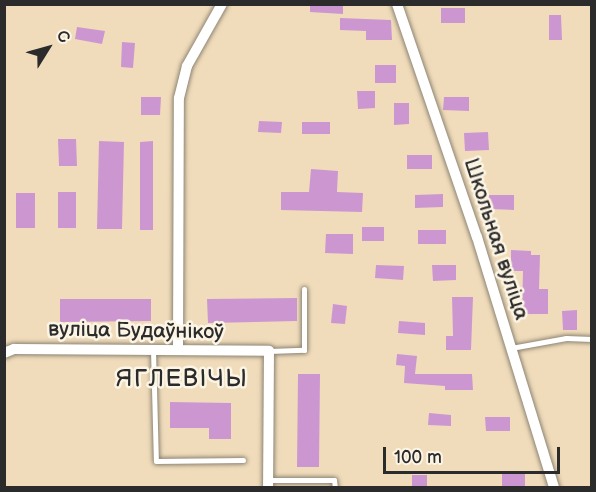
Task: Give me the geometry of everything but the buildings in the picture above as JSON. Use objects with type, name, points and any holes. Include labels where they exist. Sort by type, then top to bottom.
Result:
[{"type":"street","points":[[178,350],[179,98],[187,66],[222,4]]},
{"type":"street","name":"Школьная вуліца","points":[[397,4],[477,237],[554,488]]},
{"type":"street","name":"вуліца Будаўнікоў","points":[[4,353],[14,349],[268,351]]},
{"type":"street","points":[[268,351],[268,484]]},
{"type":"lane","points":[[268,351],[304,350],[304,289]]},
{"type":"lane","points":[[511,348],[566,338],[591,339]]},
{"type":"lane","points":[[153,350],[156,461],[243,460]]},
{"type":"lane","points":[[268,484],[334,480],[335,488]]},
{"type":"district","name":"ЯГЛЕВІЧЫ","points":[[182,379]]}]
